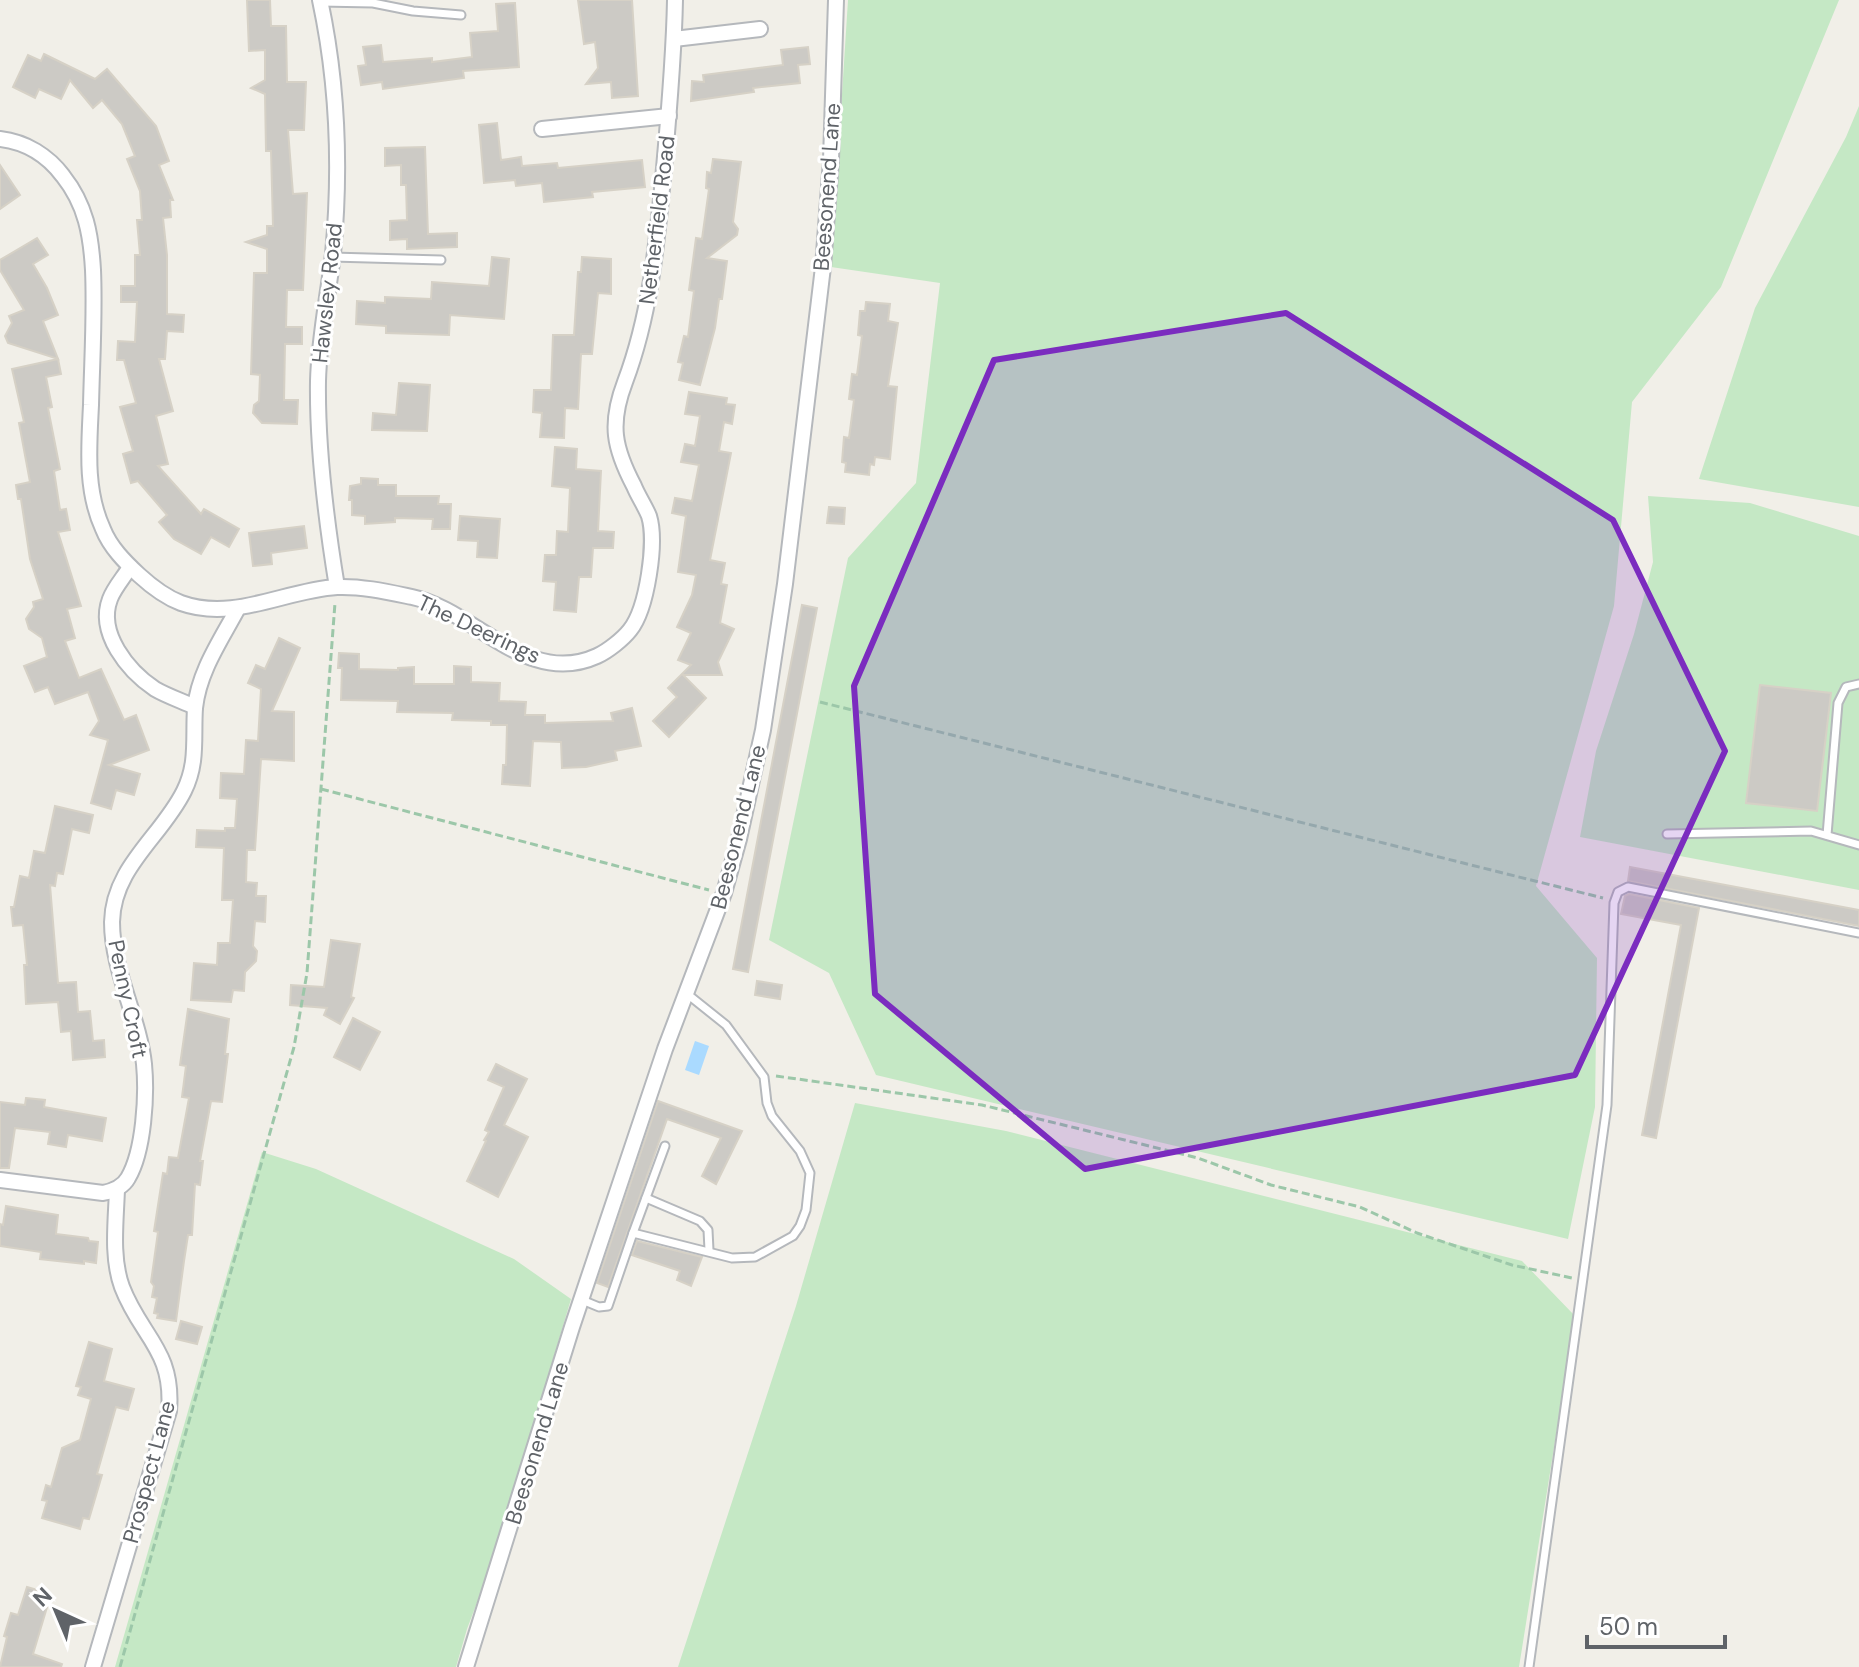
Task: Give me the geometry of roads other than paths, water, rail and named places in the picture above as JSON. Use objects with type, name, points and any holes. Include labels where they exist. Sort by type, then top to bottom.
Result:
[{"type":"street","name":"Netherfield Road","points":[[645,323],[669,116],[675,0]]},
{"type":"street","name":"Beesonend Lane","points":[[466,1667],[582,1300],[665,1049],[724,893],[739,839],[763,730],[785,584],[823,267],[831,160],[836,0]]},
{"type":"street","name":"Hawsley Road","points":[[320,1],[328,41],[338,165],[332,257],[321,340],[318,418],[326,512],[337,587]]},
{"type":"street","points":[[674,39],[760,29]]},
{"type":"street","name":"Netherfield Road","points":[[542,129],[669,116]]},
{"type":"street","name":"The Deerings","points":[[0,139],[28,146],[56,167],[80,200],[90,232],[95,302],[89,462],[92,499],[103,531],[130,567],[152,587],[179,602],[206,609],[238,608],[337,587],[382,590],[426,600],[539,662],[579,661],[598,655],[632,629],[650,570],[650,518],[616,446],[618,403],[645,323]]},
{"type":"street","points":[[130,567],[109,600],[108,625],[116,647],[132,670],[156,689],[195,707],[211,655],[238,608]]},
{"type":"street","name":"Penny Croft","points":[[117,1189],[128,1178],[143,1122],[144,1063],[117,963],[112,921],[126,872],[170,815],[193,769],[195,707]]},
{"type":"street","points":[[0,1180],[103,1193],[117,1189]]},
{"type":"street","name":"Prospect Lane","points":[[93,1667],[169,1411],[171,1390],[160,1351],[132,1310],[121,1285],[115,1260],[117,1189]]},
{"type":"lane","points":[[320,1],[373,3],[413,11],[461,15]]},
{"type":"lane","points":[[332,257],[441,260]]},
{"type":"lane","points":[[1827,835],[1838,703],[1846,687],[1859,684]]},
{"type":"lane","points":[[1667,834],[1796,831],[1827,835],[1859,845]]},
{"type":"lane","points":[[1529,1667],[1607,1105],[1614,903],[1618,892],[1628,887],[1859,933]]},
{"type":"lane","points":[[633,1233],[732,1258],[755,1257],[793,1236],[806,1210],[810,1173],[800,1151],[772,1116],[764,1077],[726,1025],[686,993]]},
{"type":"lane","points":[[582,1300],[599,1307],[608,1306],[665,1146]]},
{"type":"lane","points":[[646,1198],[700,1221],[708,1230],[709,1250]]},
{"type":"water","points":[[695,1041],[709,1046],[699,1075],[685,1070]]}]
